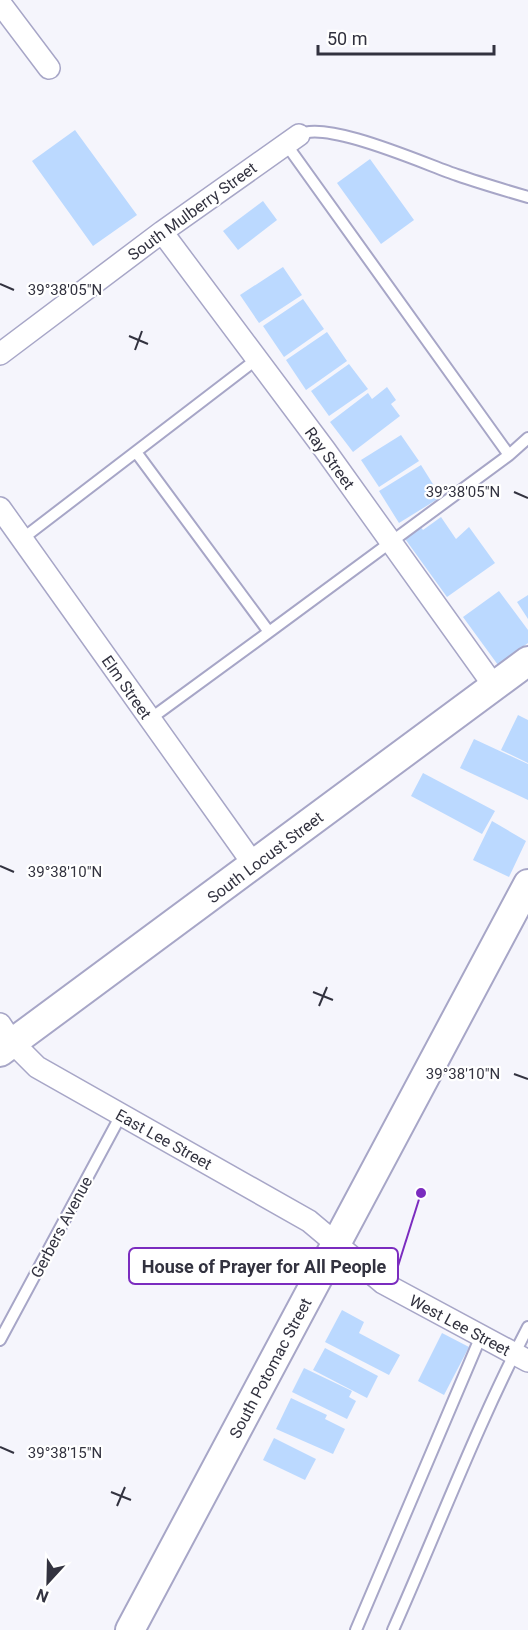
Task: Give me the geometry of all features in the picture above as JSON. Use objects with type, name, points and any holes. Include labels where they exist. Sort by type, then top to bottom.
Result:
[{"type":"main road","name":"South Locust Street","points":[[4,1039],[254,865],[528,661]]},
{"type":"main road","name":"South Potomac Street","points":[[132,1630],[528,884]]},
{"type":"street","points":[[0,3],[49,68]]},
{"type":"street","name":"South Mulberry Street","points":[[0,354],[162,232],[292,139]]},
{"type":"street","name":"Ray Street","points":[[162,232],[391,542],[494,686]]},
{"type":"street","name":"Elm Street","points":[[0,508],[254,865]]},
{"type":"street","name":"East Lee Street","points":[[4,1039],[37,1067],[309,1221],[337,1243]]},
{"type":"street","name":"West Lee Street","points":[[337,1243],[382,1283],[521,1357]]},
{"type":"lane","points":[[509,455],[292,139],[306,130],[328,132],[404,154],[457,175],[528,197]]},
{"type":"lane","points":[[22,539],[257,359]]},
{"type":"lane","points":[[150,719],[509,455],[528,438]]},
{"type":"lane","points":[[135,452],[269,632]]},
{"type":"lane","name":"Gerbers Avenue","points":[[0,1340],[122,1115]]},
{"type":"lane","points":[[393,1630],[441,1524],[491,1399],[521,1357],[528,1327]]},
{"type":"lane","points":[[356,1630],[482,1336]]},
{"type":"building","points":[[75,130],[137,215],[93,246],[32,161]]},
{"type":"building","points":[[370,159],[414,220],[381,244],[337,183]]},
{"type":"building","points":[[263,201],[277,220],[238,250],[223,231]]},
{"type":"building","points":[[283,267],[302,295],[259,323],[240,295]]},
{"type":"building","points":[[303,299],[324,329],[284,357],[263,326]]},
{"type":"building","points":[[327,332],[347,361],[306,390],[286,360]]},
{"type":"building","points":[[349,364],[368,389],[329,416],[311,391]]},
{"type":"building","points":[[387,387],[396,400],[391,404],[400,416],[353,452],[330,422],[368,393],[372,399]]},
{"type":"building","points":[[401,435],[419,461],[379,487],[361,460]]},
{"type":"building","points":[[421,465],[441,497],[399,523],[379,491]]},
{"type":"building","points":[[441,517],[456,539],[469,527],[495,563],[447,597],[403,536],[419,525],[423,530]]},
{"type":"building","points":[[499,591],[528,630],[528,643],[498,665],[463,617]]},
{"type":"building","points":[[528,595],[528,619],[517,602]]},
{"type":"building","points":[[518,715],[528,720],[528,763],[501,750]]},
{"type":"building","points":[[474,739],[528,764],[528,800],[460,768]]},
{"type":"building","points":[[423,773],[495,811],[482,834],[411,796]]},
{"type":"building","points":[[492,821],[526,841],[509,877],[473,860]]},
{"type":"building","points":[[342,1310],[364,1322],[359,1333],[400,1355],[389,1375],[325,1342]]},
{"type":"building","points":[[442,1333],[469,1347],[444,1395],[418,1381]]},
{"type":"building","points":[[325,1348],[378,1376],[367,1398],[313,1370]]},
{"type":"building","points":[[304,1368],[352,1391],[349,1397],[356,1401],[347,1419],[292,1392]]},
{"type":"building","points":[[291,1398],[327,1415],[325,1419],[345,1429],[333,1454],[276,1429]]},
{"type":"building","points":[[274,1438],[316,1459],[305,1480],[263,1460]]},
{"type":"place","name":"House of Prayer for All People","points":[[421,1193]]}]
